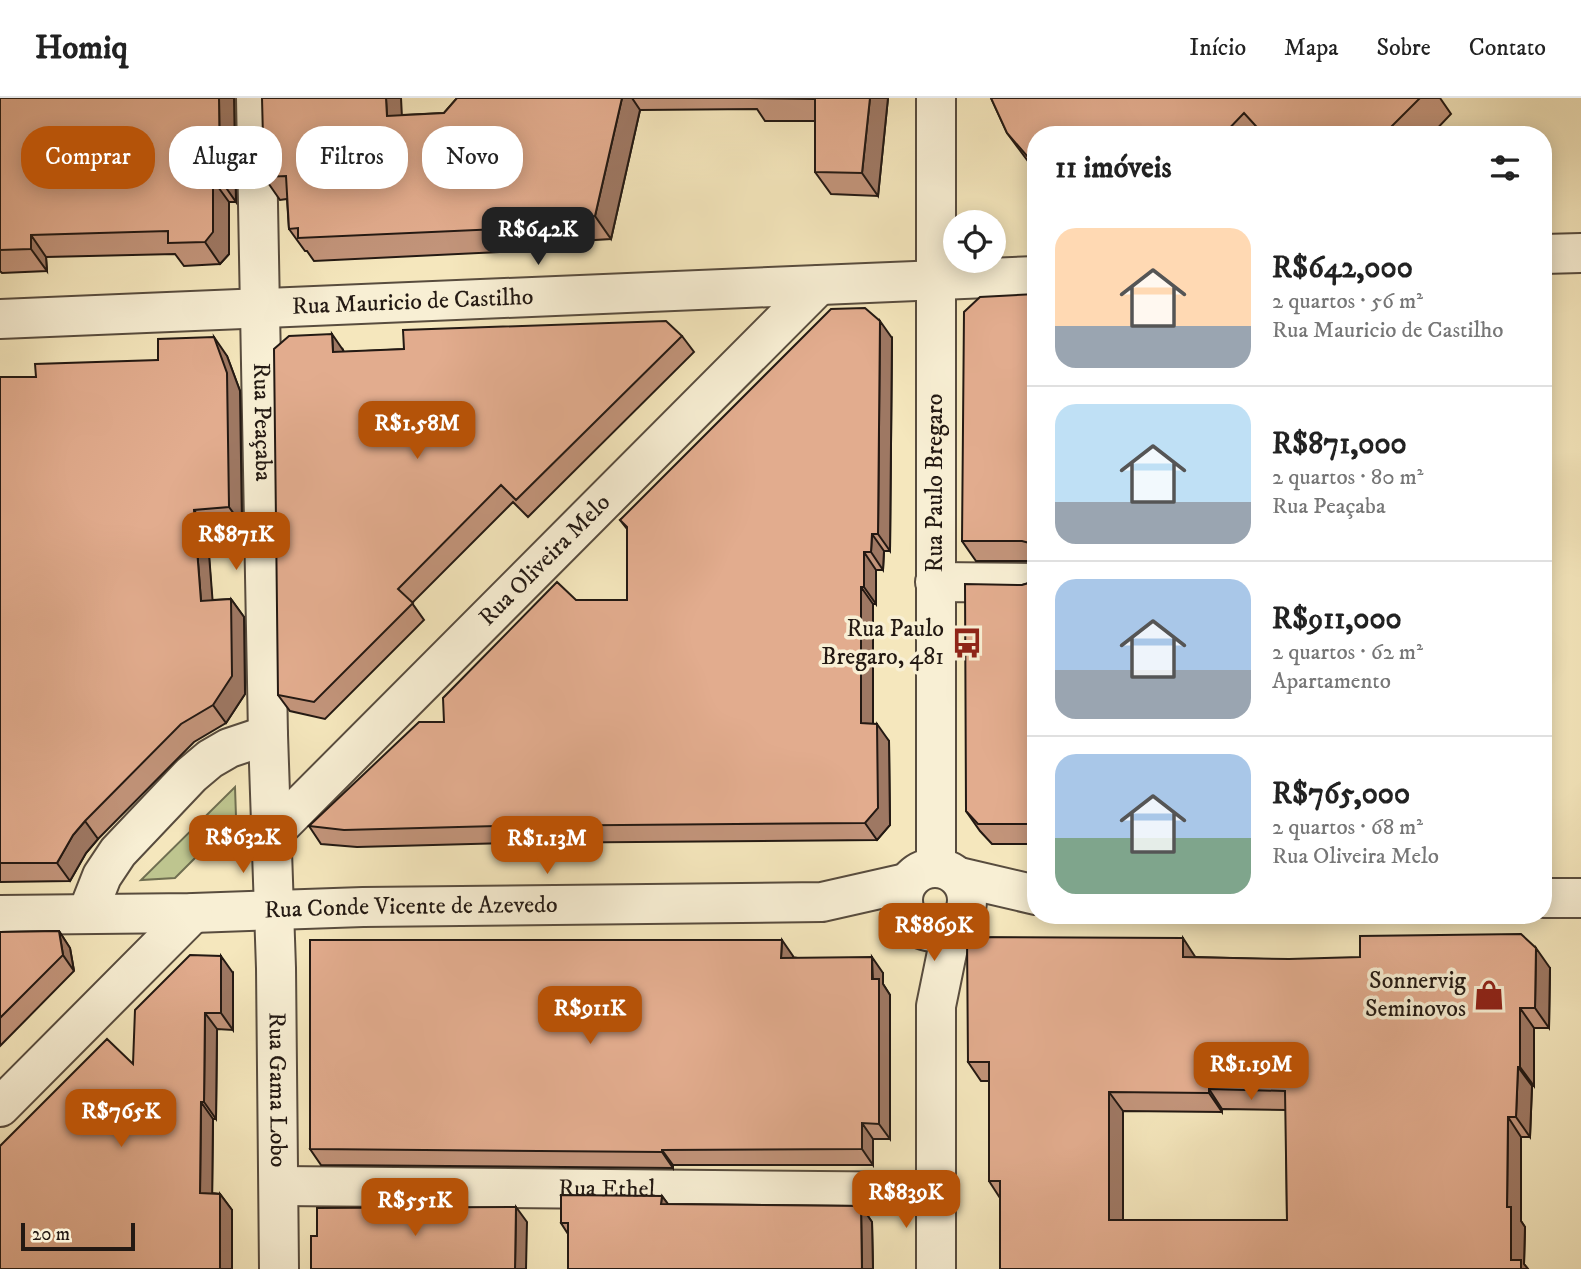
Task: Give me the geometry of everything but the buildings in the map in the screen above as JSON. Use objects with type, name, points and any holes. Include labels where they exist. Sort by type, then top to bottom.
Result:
[{"type":"street","name":"Rua Peaçaba","points":[[256,98],[268,735],[275,912]]},
{"type":"street","name":"Rua Paulo Bregaro","points":[[933,876],[936,98]]},
{"type":"street","points":[[1552,254],[1581,253]]},
{"type":"street","name":"Rua Mauricio de Castilho","points":[[0,319],[1027,276]]},
{"type":"street","name":"Rua Oliveira Melo","points":[[271,835],[819,285]]},
{"type":"street","points":[[936,582],[1027,583]]},
{"type":"street","points":[[86,914],[102,876],[118,852],[191,775],[229,748],[268,735]]},
{"type":"street","points":[[936,1269],[937,924],[967,896],[933,876],[902,905],[937,924]]},
{"type":"street","name":"Rua Conde Vicente de Azevedo","points":[[822,902],[933,876],[1027,893]]},
{"type":"street","points":[[1552,898],[1581,898]]},
{"type":"street","name":"Rua Conde Vicente de Azevedo","points":[[0,915],[193,914],[363,907],[822,902],[937,924],[1027,906]]},
{"type":"street","name":"Rua Gama Lobo","points":[[275,912],[279,1269]]},
{"type":"street","points":[[0,1107],[193,914]]},
{"type":"street","name":"Rua Ethel","points":[[280,1185],[936,1192]]},
{"type":"green space","points":[[235,787],[236,817],[175,878],[141,880]]},
{"type":"place","name":"Rua Paulo Bregaro, 481","points":[[967,643]]},
{"type":"place","name":"Sonnervig Seminovos","points":[[1489,995]]}]
